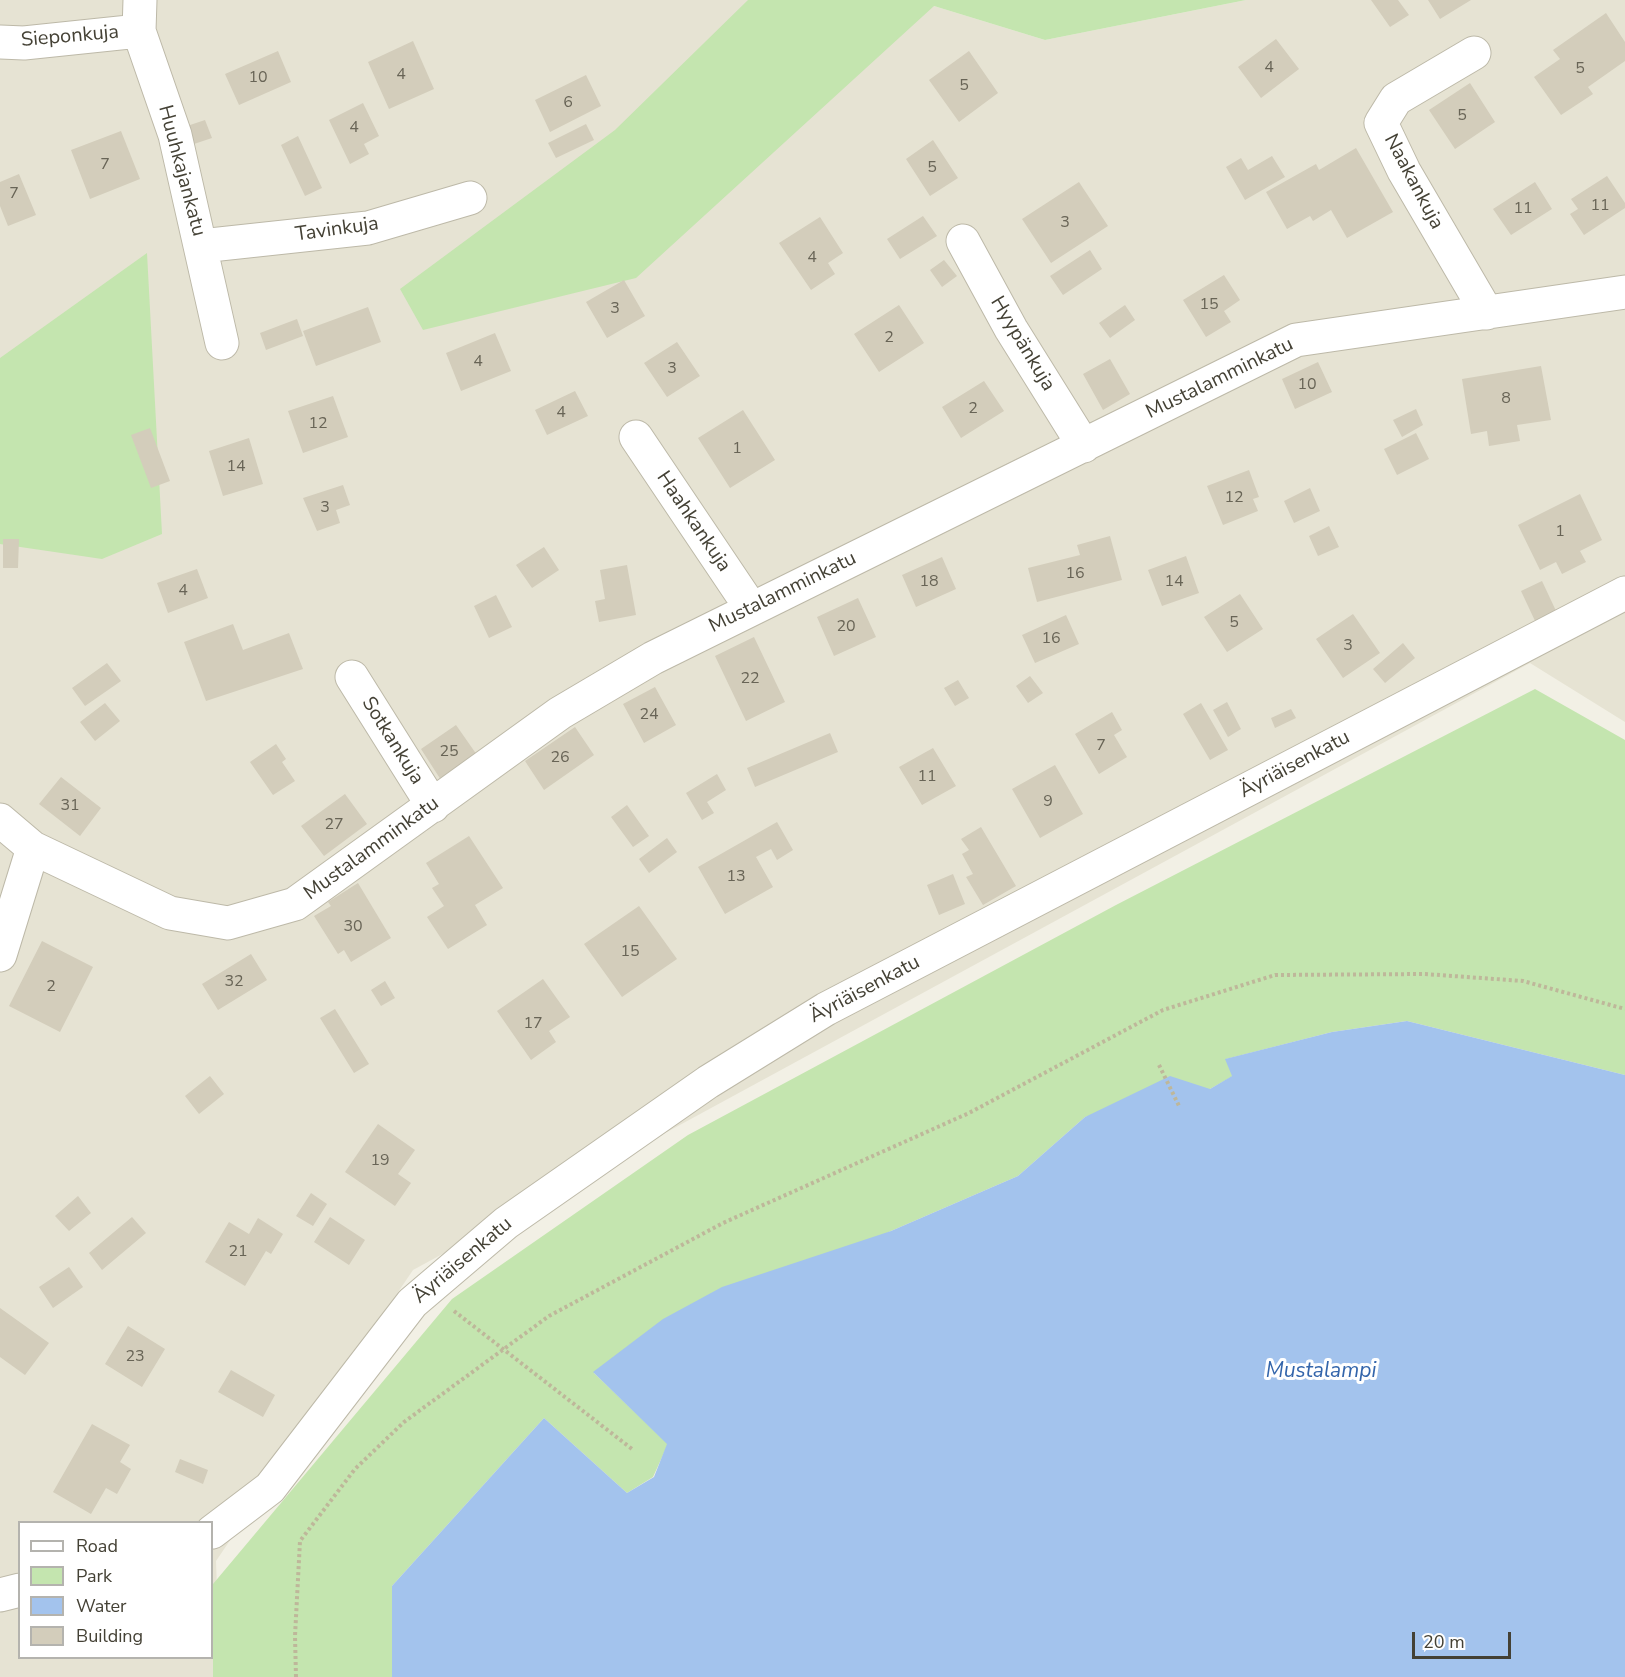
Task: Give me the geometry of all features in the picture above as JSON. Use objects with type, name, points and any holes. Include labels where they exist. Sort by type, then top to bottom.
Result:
[{"type":"street","name":"Sieponkuja","points":[[0,42],[24,43],[140,16]]},
{"type":"street","name":"Huuhkajankatu","points":[[140,16],[175,135],[222,343]]},
{"type":"street","name":"Naakankuja","points":[[1474,53],[1396,99],[1381,123],[1404,171],[1487,313]]},
{"type":"street","name":"Tavinkuja","points":[[201,246],[368,228],[470,198]]},
{"type":"street","name":"Hyypänkuja","points":[[963,241],[1011,330],[1084,446]]},
{"type":"street","name":"Mustalamminkatu","points":[[0,820],[33,848],[170,913],[228,923],[295,904],[560,713],[653,658],[1296,340],[1625,292]]},
{"type":"street","name":"Haahkankuja","points":[[636,437],[751,608]]},
{"type":"street","name":"Äyriäisenkatu","points":[[213,1531],[270,1488],[361,1366],[412,1303],[515,1216],[708,1082],[826,1009],[1625,593]]},
{"type":"street","name":"Sotkankuja","points":[[352,676],[433,806]]},
{"type":"street","points":[[0,955],[33,848]]},
{"type":"street","points":[[0,1595],[18,1590]]},
{"type":"path","points":[[296,1677],[295,1636],[300,1541],[356,1469],[404,1422],[549,1316],[723,1222],[969,1113],[1163,1010],[1275,975],[1425,974],[1523,981],[1625,1009]]},
{"type":"path","points":[[1160,1065],[1180,1108]]},
{"type":"path","points":[[428,1289],[502,1350],[632,1449]]},
{"type":"shaded area","points":[[0,0],[933,0],[934,6],[1045,40],[1246,0],[1625,0],[1625,722],[1530,663],[413,1270],[216,1561],[220,1677],[0,1677]]},
{"type":"green space","points":[[748,0],[1246,0],[1045,40],[934,6],[636,278],[423,330],[400,289],[615,130]]},
{"type":"green space","points":[[147,253],[162,534],[102,559],[0,544],[0,358]]},
{"type":"green space","points":[[1535,689],[1625,740],[1625,1075],[1407,1021],[1332,1032],[1226,1059],[1233,1076],[1210,1089],[1085,1117],[1018,1176],[891,1231],[594,1373],[668,1444],[653,1477],[627,1493],[544,1418],[392,1586],[392,1677],[213,1677],[213,1584],[452,1299],[688,1135],[1116,905]]},
{"type":"water","name":"Mustalampi","points":[[1407,1021],[1625,1075],[1625,1677],[392,1677],[392,1586],[544,1418],[627,1493],[654,1477],[667,1444],[593,1372],[663,1319],[722,1287],[891,1231],[1018,1176],[1085,1117],[1170,1076],[1210,1089],[1232,1076],[1225,1059],[1332,1032]]},
{"type":"building","points":[[1371,0],[1398,0],[1409,15],[1390,27]]},
{"type":"building","points":[[1428,0],[1471,0],[1440,19]]},
{"type":"building","points":[[1606,13],[1625,42],[1625,61],[1588,87],[1593,94],[1561,115],[1534,77],[1560,59],[1553,50]]},
{"type":"building","points":[[1276,39],[1299,69],[1261,98],[1238,67]]},
{"type":"building","points":[[413,41],[434,89],[389,109],[368,62]]},
{"type":"building","points":[[278,51],[291,82],[239,105],[225,74]]},
{"type":"building","points":[[969,51],[998,93],[959,122],[929,80]]},
{"type":"building","points":[[586,75],[601,106],[550,132],[535,100]]},
{"type":"building","points":[[1470,83],[1495,122],[1455,149],[1429,110]]},
{"type":"building","points":[[363,103],[379,136],[364,144],[369,154],[350,164],[329,120]]},
{"type":"building","points":[[205,120],[212,138],[194,144],[187,126]]},
{"type":"building","points":[[586,124],[594,140],[556,158],[548,143]]},
{"type":"building","points":[[121,131],[140,179],[90,199],[71,150]]},
{"type":"building","points":[[298,136],[322,188],[305,196],[281,145]]},
{"type":"building","points":[[933,140],[958,178],[930,196],[906,159]]},
{"type":"building","points":[[1356,148],[1393,212],[1347,238],[1331,210],[1313,221],[1310,216],[1287,229],[1266,192],[1316,164],[1319,170]]},
{"type":"building","points":[[1272,156],[1285,177],[1245,200],[1226,167],[1241,158],[1248,170]]},
{"type":"building","points":[[19,174],[36,215],[8,226],[0,206],[0,182]]},
{"type":"building","points":[[1607,176],[1625,203],[1625,208],[1584,235],[1570,214],[1578,209],[1571,199]]},
{"type":"building","points":[[1079,182],[1108,226],[1051,263],[1022,219]]},
{"type":"building","points":[[1535,182],[1552,209],[1511,235],[1493,209]]},
{"type":"building","points":[[923,216],[937,236],[900,259],[887,239]]},
{"type":"building","points":[[820,217],[843,253],[828,263],[835,274],[811,290],[779,243]]},
{"type":"building","points":[[1090,250],[1102,269],[1063,295],[1050,276]]},
{"type":"building","points":[[944,260],[957,276],[942,287],[930,270]]},
{"type":"building","points":[[1224,275],[1240,300],[1224,311],[1231,322],[1206,337],[1183,300]]},
{"type":"building","points":[[624,280],[645,316],[607,338],[586,302]]},
{"type":"building","points":[[899,305],[924,343],[879,372],[854,334]]},
{"type":"building","points":[[1125,305],[1135,320],[1110,338],[1099,323]]},
{"type":"building","points":[[368,307],[381,342],[316,366],[303,331]]},
{"type":"building","points":[[297,319],[303,336],[266,350],[260,333]]},
{"type":"building","points":[[495,333],[511,371],[461,391],[446,353]]},
{"type":"building","points":[[677,342],[700,376],[667,397],[644,363]]},
{"type":"building","points":[[1110,359],[1130,394],[1103,410],[1083,374]]},
{"type":"building","points":[[1318,362],[1332,392],[1295,409],[1282,379]]},
{"type":"building","points":[[1541,366],[1551,420],[1517,425],[1520,441],[1489,446],[1487,431],[1471,434],[1462,379]]},
{"type":"building","points":[[984,381],[1004,411],[961,438],[942,407]]},
{"type":"building","points":[[575,391],[588,416],[547,435],[535,410]]},
{"type":"building","points":[[333,396],[348,437],[303,453],[288,411]]},
{"type":"building","points":[[1416,409],[1423,425],[1402,437],[1393,420]]},
{"type":"building","points":[[743,410],[775,460],[730,488],[698,438]]},
{"type":"building","points":[[150,428],[170,481],[151,488],[131,435]]},
{"type":"building","points":[[1416,433],[1429,459],[1397,475],[1384,449]]},
{"type":"building","points":[[249,438],[263,484],[223,496],[209,451]]},
{"type":"building","points":[[1249,470],[1259,497],[1253,499],[1258,511],[1223,525],[1207,486]]},
{"type":"building","points":[[343,485],[350,505],[336,510],[340,523],[317,531],[303,498]]},
{"type":"building","points":[[1310,488],[1320,511],[1294,523],[1284,501]]},
{"type":"building","points":[[1580,494],[1602,540],[1580,551],[1586,562],[1562,574],[1556,562],[1540,570],[1518,525]]},
{"type":"building","points":[[1329,526],[1339,547],[1318,556],[1309,536]]},
{"type":"building","points":[[1110,536],[1122,580],[1037,602],[1028,568],[1080,555],[1077,545]]},
{"type":"building","points":[[3,539],[19,539],[18,568],[3,568]]},
{"type":"building","points":[[544,547],[559,570],[532,588],[516,565]]},
{"type":"building","points":[[1186,556],[1199,593],[1162,606],[1148,570]]},
{"type":"building","points":[[942,557],[956,589],[916,607],[902,575]]},
{"type":"building","points":[[627,565],[636,615],[599,622],[595,601],[605,599],[600,570]]},
{"type":"building","points":[[197,569],[208,598],[168,613],[157,583]]},
{"type":"building","points":[[1542,581],[1557,613],[1536,623],[1521,591]]},
{"type":"building","points":[[1240,594],[1263,629],[1227,652],[1204,617]]},
{"type":"building","points":[[496,595],[512,627],[489,638],[474,606]]},
{"type":"building","points":[[858,598],[876,637],[834,656],[817,617]]},
{"type":"building","points":[[1353,614],[1380,653],[1343,678],[1316,639]]},
{"type":"building","points":[[1066,615],[1079,644],[1035,663],[1022,635]]},
{"type":"building","points":[[233,624],[243,650],[289,633],[303,669],[206,701],[184,642]]},
{"type":"building","points":[[754,637],[785,702],[746,721],[715,656]]},
{"type":"building","points":[[1403,643],[1415,658],[1385,683],[1373,669]]},
{"type":"building","points":[[107,663],[121,681],[85,706],[72,688]]},
{"type":"building","points":[[1030,676],[1043,693],[1028,703],[1016,686]]},
{"type":"building","points":[[958,680],[969,698],[955,706],[944,688]]},
{"type":"building","points":[[655,687],[676,725],[644,743],[623,704]]},
{"type":"building","points":[[1227,702],[1241,729],[1228,737],[1213,710]]},
{"type":"building","points":[[105,703],[120,721],[95,741],[80,722]]},
{"type":"building","points":[[1201,703],[1228,750],[1210,760],[1183,714]]},
{"type":"building","points":[[1291,709],[1296,718],[1275,728],[1271,718]]},
{"type":"building","points":[[1112,712],[1122,730],[1114,735],[1127,757],[1099,774],[1075,734]]},
{"type":"building","points":[[456,725],[477,755],[441,780],[421,749]]},
{"type":"building","points":[[575,727],[594,755],[544,790],[525,761]]},
{"type":"building","points":[[830,733],[838,752],[755,787],[747,768]]},
{"type":"building","points":[[276,744],[286,759],[282,762],[295,781],[273,795],[250,762]]},
{"type":"building","points":[[933,748],[956,786],[922,805],[899,767]]},
{"type":"building","points":[[1055,765],[1083,814],[1040,838],[1012,789]]},
{"type":"building","points":[[717,774],[726,790],[707,802],[714,813],[702,820],[686,793]]},
{"type":"building","points":[[61,777],[101,808],[80,836],[39,804]]},
{"type":"building","points":[[345,794],[367,824],[324,856],[301,826]]},
{"type":"building","points":[[627,805],[649,836],[633,847],[611,817]]},
{"type":"building","points":[[777,822],[793,850],[777,860],[771,849],[756,857],[773,887],[725,914],[698,867]]},
{"type":"building","points":[[981,827],[1016,886],[983,905],[966,877],[973,874],[962,854],[969,850],[961,839]]},
{"type":"building","points":[[469,836],[503,888],[475,905],[487,925],[448,949],[427,917],[444,906],[432,888],[439,884],[426,863]]},
{"type":"building","points":[[667,838],[677,852],[649,873],[639,859]]},
{"type":"building","points":[[953,874],[965,904],[939,915],[927,885]]},
{"type":"building","points":[[358,883],[391,938],[351,962],[344,950],[338,954],[314,916],[331,906],[328,902]]},
{"type":"building","points":[[639,906],[677,959],[622,997],[584,944]]},
{"type":"building","points":[[42,941],[93,967],[60,1032],[9,1006]]},
{"type":"building","points":[[251,954],[267,980],[218,1010],[202,984]]},
{"type":"building","points":[[543,979],[570,1017],[549,1031],[556,1042],[531,1060],[497,1011]]},
{"type":"building","points":[[385,981],[395,998],[381,1006],[371,990]]},
{"type":"building","points":[[335,1009],[369,1064],[354,1073],[320,1018]]},
{"type":"building","points":[[210,1076],[224,1094],[199,1114],[185,1096]]},
{"type":"building","points":[[378,1124],[415,1150],[398,1174],[411,1183],[395,1206],[345,1172]]},
{"type":"building","points":[[311,1193],[327,1204],[313,1226],[296,1216]]},
{"type":"building","points":[[78,1196],[91,1213],[69,1231],[55,1216]]},
{"type":"building","points":[[132,1217],[146,1233],[102,1270],[89,1253]]},
{"type":"building","points":[[330,1217],[365,1240],[349,1265],[314,1242]]},
{"type":"building","points":[[258,1218],[283,1234],[271,1254],[266,1251],[245,1286],[205,1262],[229,1222],[249,1234]]},
{"type":"building","points":[[69,1267],[83,1287],[53,1308],[39,1287]]},
{"type":"building","points":[[0,1308],[49,1343],[25,1375],[0,1357]]},
{"type":"building","points":[[128,1326],[165,1349],[142,1387],[105,1364]]},
{"type":"building","points":[[231,1370],[275,1395],[263,1417],[218,1392]]},
{"type":"building","points":[[92,1424],[130,1445],[120,1462],[131,1469],[117,1494],[106,1488],[91,1514],[53,1492]]},
{"type":"building","points":[[180,1459],[208,1470],[203,1484],[175,1472]]}]
